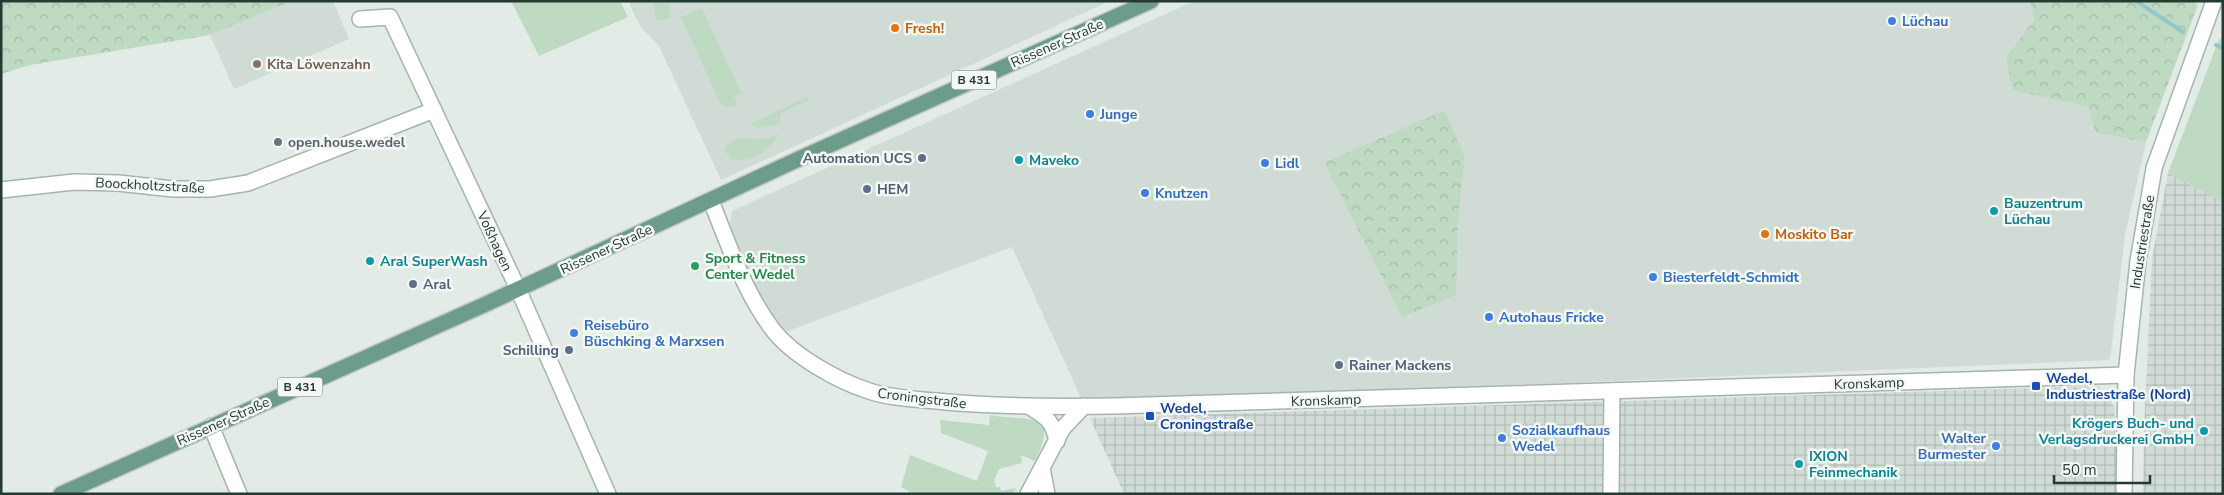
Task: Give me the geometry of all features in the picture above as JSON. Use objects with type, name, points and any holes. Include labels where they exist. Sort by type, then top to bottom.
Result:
[{"type":"main road","name":"Rissener Straße","points":[[61,494],[518,289],[809,154],[1151,1]]},
{"type":"street","name":"Industriestraße","points":[[2124,494],[2126,375],[2138,262],[2154,168],[2214,1]]},
{"type":"street","name":"Voßhagen","points":[[360,19],[390,17],[518,289],[608,494]]},
{"type":"street","name":"Boockholtzstraße","points":[[1,190],[74,182],[118,183],[173,189],[210,189],[248,183],[434,110]]},
{"type":"street","name":"Croningstraße","points":[[711,201],[755,306],[775,332],[801,355],[829,374],[869,391],[909,398],[1030,407],[1084,406]]},
{"type":"street","name":"Kronskamp","points":[[1084,406],[2126,375]]},
{"type":"street","points":[[1611,494],[1612,391]]},
{"type":"street","points":[[1028,494],[1063,428],[1084,406]]},
{"type":"street","points":[[1030,407],[1048,418],[1054,427],[1057,440]]},
{"type":"street","points":[[211,426],[239,494]]},
{"type":"street","points":[[1042,468],[1047,494]]},
{"type":"shaded area","name":"Kita Löwenzahn","points":[[292,1],[333,1],[349,39],[234,89],[210,35]]},
{"type":"shaded area","points":[[628,1],[1110,1],[721,180],[659,46],[640,26]]},
{"type":"shaded area","points":[[1194,1],[2030,1],[2034,20],[2006,57],[2012,90],[2088,107],[2096,133],[2146,142],[2125,235],[2110,360],[1540,384],[1082,400],[1012,247],[783,333],[762,302],[729,227],[732,211]]},
{"type":"shaded area","points":[[2168,173],[2223,202],[2223,494],[2143,494],[2152,259]]},
{"type":"shaded area","points":[[2099,386],[2114,406],[2118,494],[1124,494],[1090,418]]},
{"type":"green space","points":[[1,1],[292,1],[210,35],[30,65],[1,74]]},
{"type":"green space","points":[[511,1],[620,1],[628,17],[539,56]]},
{"type":"green space","points":[[652,1],[670,1],[670,18],[656,21]]},
{"type":"green space","points":[[2030,1],[2192,1],[2198,5],[2146,142],[2096,133],[2088,107],[2012,90],[2006,57],[2034,20]]},
{"type":"green space","points":[[702,8],[741,93],[734,96],[738,105],[726,107],[720,103],[681,17]]},
{"type":"green space","points":[[2219,39],[2223,40],[2223,202],[2168,173]]},
{"type":"green space","points":[[807,97],[809,100],[781,113],[779,124],[760,127],[750,124]]},
{"type":"green space","points":[[1445,110],[1465,158],[1458,218],[1456,295],[1402,317],[1324,163]]},
{"type":"green space","points":[[779,134],[766,150],[748,159],[735,159],[733,162],[725,152],[726,146],[735,140],[743,138],[763,139]]},
{"type":"green space","points":[[990,415],[1027,419],[1042,425],[1044,433],[1042,444],[1035,461],[1021,455],[1022,463],[999,469],[994,480],[996,487],[1000,487],[1001,491],[1016,488],[1013,494],[913,494],[901,487],[910,455],[977,481],[988,451],[941,433],[940,420],[989,425]]},
{"type":"waterway","points":[[2136,1],[2183,32]]},
{"type":"waterway","points":[[2216,45],[2223,48]]},
{"type":"place","name":"Lüchau","points":[[1892,21]]},
{"type":"place","name":"Fresh!","points":[[895,28]]},
{"type":"place","name":"Kita Löwenzahn","points":[[257,64]]},
{"type":"place","name":"Junge","points":[[1090,114]]},
{"type":"place","name":"open.house.wedel","points":[[278,142]]},
{"type":"place","name":"Automation UCS","points":[[922,158]]},
{"type":"place","name":"Maveko","points":[[1019,160]]},
{"type":"place","name":"Lidl","points":[[1265,163]]},
{"type":"place","name":"HEM","points":[[867,189]]},
{"type":"place","name":"Knutzen","points":[[1145,193]]},
{"type":"place","name":"Bauzentrum Lüchau","points":[[1994,211]]},
{"type":"place","name":"Moskito Bar","points":[[1765,234]]},
{"type":"place","name":"Aral SuperWash","points":[[370,261]]},
{"type":"place","name":"Sport & Fitness Center Wedel","points":[[695,266]]},
{"type":"place","name":"Biesterfeldt-Schmidt","points":[[1653,277]]},
{"type":"place","name":"Aral","points":[[413,284]]},
{"type":"place","name":"Autohaus Fricke","points":[[1489,317]]},
{"type":"place","name":"Reisebüro Büschking & Marxsen","points":[[574,333]]},
{"type":"place","name":"Schilling","points":[[569,350]]},
{"type":"place","name":"Rainer Mackens","points":[[1339,365]]},
{"type":"place","name":"Wedel, Industriestraße (Nord)","points":[[2036,386]]},
{"type":"place","name":"Wedel, Croningstraße","points":[[1150,416]]},
{"type":"place","name":"Krögers Buch- und Verlagsdruckerei GmbH","points":[[2204,431]]},
{"type":"place","name":"Sozialkaufhaus Wedel","points":[[1502,438]]},
{"type":"place","name":"Walter Burmester","points":[[1996,446]]},
{"type":"place","name":"IXION Feinmechanik","points":[[1799,464]]}]
